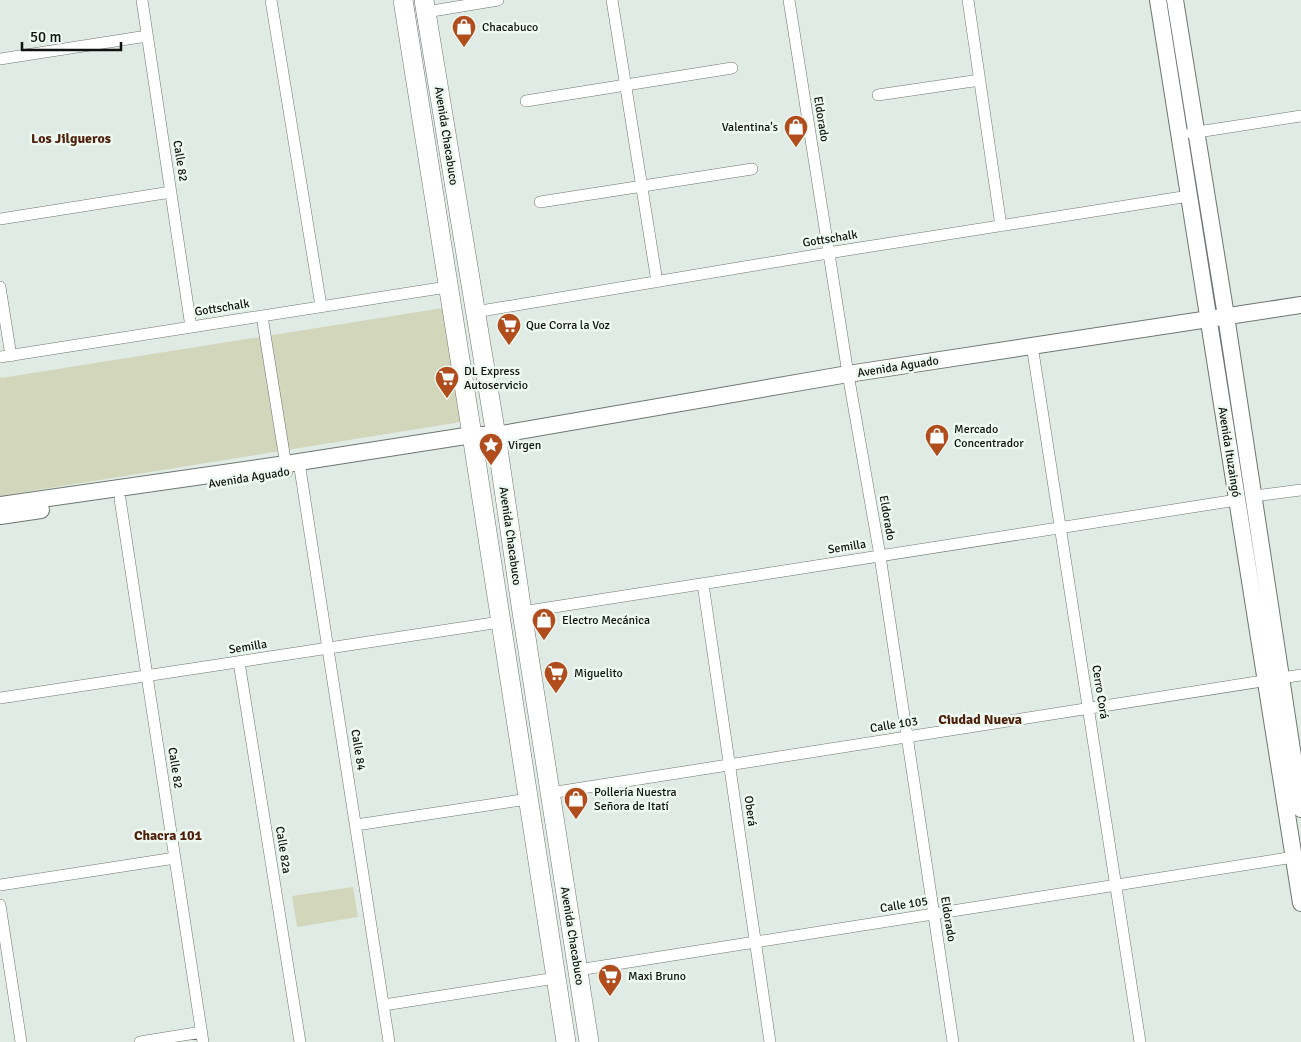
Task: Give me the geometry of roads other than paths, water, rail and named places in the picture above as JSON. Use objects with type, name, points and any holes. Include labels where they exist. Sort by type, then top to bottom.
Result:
[{"type":"main road","name":"Avenida Chacabuco","points":[[402,0],[473,440],[566,1042]]},
{"type":"main road","name":"Avenida Ituzaingó","points":[[1158,0],[1226,316],[1301,809]]},
{"type":"main road","name":"Avenida Ituzaingó","points":[[1175,0],[1187,133],[1189,196],[1301,903]]},
{"type":"main road","name":"Avenida Chacabuco","points":[[425,6],[496,435],[590,1042]]},
{"type":"main road","name":"Avenida Aguado","points":[[0,505],[293,467],[473,440],[848,374],[1301,305]]},
{"type":"main road","name":"Avenida Aguado","points":[[0,516],[120,499],[293,467]]},
{"type":"street","name":"Calle 82","points":[[142,0],[191,327]]},
{"type":"street","points":[[271,0],[321,306]]},
{"type":"street","points":[[425,6],[498,0]]},
{"type":"street","points":[[612,0],[657,282]]},
{"type":"street","name":"Eldorado","points":[[789,0],[828,253],[880,556],[953,1042]]},
{"type":"street","points":[[968,0],[1001,226]]},
{"type":"street","points":[[0,59],[147,36]]},
{"type":"street","points":[[526,101],[732,68]]},
{"type":"street","points":[[878,95],[980,80]]},
{"type":"street","points":[[1187,133],[1301,116]]},
{"type":"street","points":[[540,202],[752,169]]},
{"type":"street","points":[[0,219],[171,192]]},
{"type":"street","name":"Gottschalk","points":[[475,312],[828,253],[1189,196]]},
{"type":"street","points":[[0,287],[5,356]]},
{"type":"street","name":"Gottschalk","points":[[5,356],[448,287]]},
{"type":"street","points":[[262,316],[293,467]]},
{"type":"street","name":"Cerro Corá","points":[[1032,345],[1140,1042]]},
{"type":"street","name":"Calle 84","points":[[293,467],[328,648],[389,1042]]},
{"type":"street","points":[[1254,496],[1301,490]]},
{"type":"street","name":"Calle 82","points":[[120,499],[202,1037]]},
{"type":"street","name":"Semilla","points":[[522,612],[1237,500]]},
{"type":"street","name":"Oberá","points":[[703,584],[770,1042]]},
{"type":"street","name":"Semilla","points":[[0,698],[500,622]]},
{"type":"street","name":"Calle 82a","points":[[239,662],[300,1042]]},
{"type":"street","name":"Calle 103","points":[[550,793],[1301,675]]},
{"type":"street","points":[[356,825],[528,799]]},
{"type":"street","name":"Calle 105","points":[[578,970],[1294,857]]},
{"type":"street","points":[[0,885],[175,858]]},
{"type":"street","points":[[0,906],[21,1042]]},
{"type":"street","points":[[384,1005],[556,978]]},
{"type":"street","points":[[140,1042],[202,1037]]},
{"type":"place","name":"Chacabuco","points":[[464,48]]},
{"type":"place","name":"Valentina's","points":[[796,148]]},
{"type":"place","name":"Que Corra la Voz","points":[[509,346]]},
{"type":"place","name":"DL Express Autoservicio","points":[[447,399]]},
{"type":"place","name":"Mercado Concentrador","points":[[937,457]]},
{"type":"place","name":"Virgen","points":[[491,466]]},
{"type":"place","name":"Electro Mecánica","points":[[544,641]]},
{"type":"place","name":"Miguelito","points":[[556,694]]},
{"type":"place","name":"Pollería Nuestra Señora de Itatí","points":[[576,820]]},
{"type":"place","name":"Maxi Bruno","points":[[610,997]]},
{"type":"district","name":"Los Jilgueros","points":[[71,138]]},
{"type":"district","name":"Ciudad Nueva","points":[[980,719]]},
{"type":"district","name":"Chacra 101","points":[[168,835]]}]
